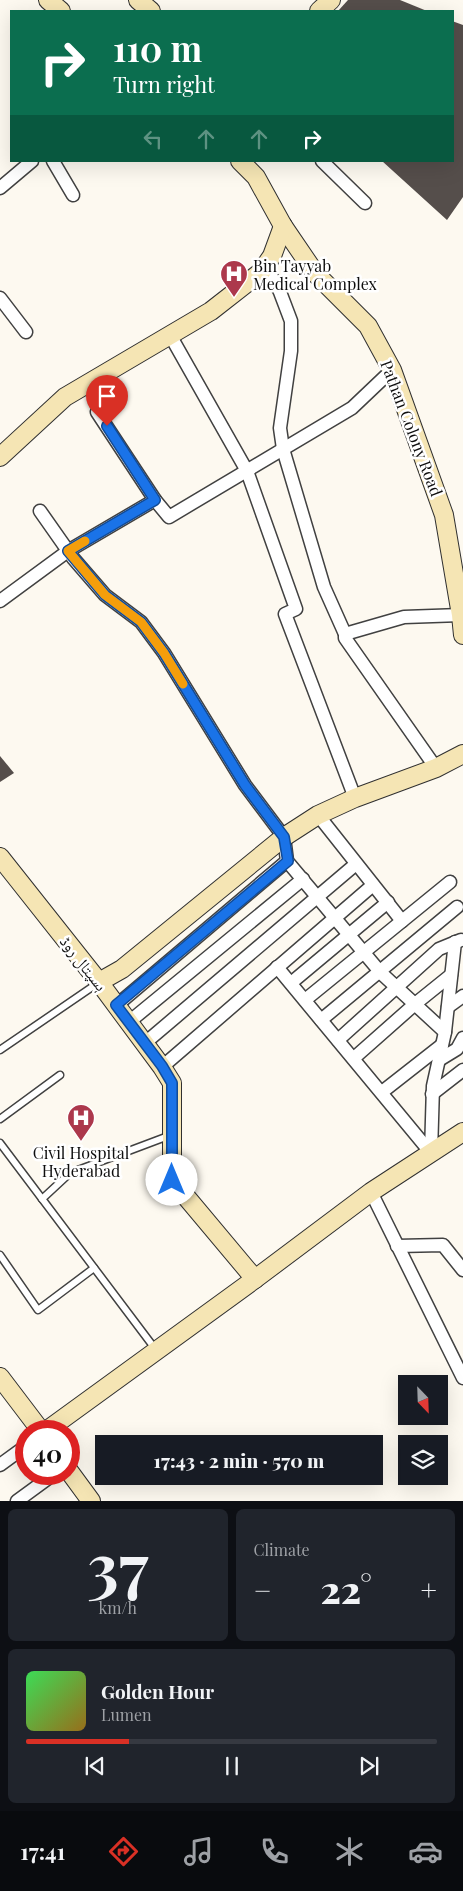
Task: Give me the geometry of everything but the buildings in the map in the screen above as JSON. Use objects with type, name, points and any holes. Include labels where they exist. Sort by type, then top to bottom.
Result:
[{"type":"street","points":[[48,0],[60,10]]},
{"type":"street","points":[[138,0],[151,10]]},
{"type":"street","points":[[320,10],[330,0]]},
{"type":"street","points":[[0,188],[31,162]]},
{"type":"street","points":[[54,162],[73,196]]},
{"type":"street","name":"Pathan Colony Road","points":[[241,162],[256,177],[283,226],[315,273],[368,326],[392,370],[444,515],[463,635]]},
{"type":"street","points":[[323,162],[365,202]]},
{"type":"street","points":[[0,457],[65,397],[211,310],[261,272],[272,256],[283,226]]},
{"type":"street","points":[[266,266],[288,309],[291,321],[291,351],[280,428],[283,449],[324,587],[345,634],[345,638],[436,768]]},
{"type":"street","points":[[0,298],[26,332]]},
{"type":"street","points":[[170,335],[247,470],[296,609],[285,614],[355,798]]},
{"type":"street","points":[[98,412],[155,500],[169,517],[352,408],[392,370]]},
{"type":"street","points":[[0,601],[68,551],[155,500]]},
{"type":"street","points":[[40,511],[68,551],[105,595],[141,622],[164,653],[245,785],[284,837],[288,861],[380,971],[415,1004],[444,1038]]},
{"type":"street","points":[[345,634],[404,617],[461,615]]},
{"type":"street","points":[[99,982],[122,969],[284,837],[318,815],[355,798],[436,768],[463,754]]},
{"type":"street","points":[[318,815],[402,921]]},
{"type":"street","name":"ہسپتال روڈ","points":[[0,857],[99,982],[162,1066],[172,1083],[172,1180],[255,1279]]},
{"type":"street","points":[[116,1005],[288,861]]},
{"type":"street","points":[[145,1043],[356,864]]},
{"type":"street","points":[[129,1022],[302,879]]},
{"type":"street","points":[[305,1000],[450,882]]},
{"type":"street","points":[[162,1066],[373,885]]},
{"type":"street","points":[[291,983],[388,902]]},
{"type":"street","points":[[322,1020],[457,907]]},
{"type":"street","points":[[431,1153],[432,1094],[444,1038],[451,975],[459,940]]},
{"type":"street","points":[[338,1040],[439,949],[459,940]]},
{"type":"street","points":[[278,967],[431,1153]]},
{"type":"street","points":[[354,1058],[451,975]]},
{"type":"street","points":[[448,1008],[463,996]]},
{"type":"street","points":[[382,1092],[444,1038]]},
{"type":"street","points":[[439,1060],[457,1049],[463,1038]]},
{"type":"street","points":[[432,1094],[463,1070]]},
{"type":"street","points":[[61,1420],[371,1192],[463,1132]]},
{"type":"street","points":[[371,1192],[463,1378]]},
{"type":"street","points":[[397,1246],[443,1245],[463,1270]]},
{"type":"street","points":[[2,1382],[31,1420]]},
{"type":"street","points":[[0,1465],[15,1454]]},
{"type":"street","points":[[16,1501],[39,1485]]},
{"type":"street","points":[[77,1485],[85,1499]]},
{"type":"lane","points":[[0,1050],[99,982]]},
{"type":"lane","points":[[0,1119],[60,1075]]},
{"type":"lane","points":[[42,1199],[70,1173],[172,1135]]},
{"type":"lane","points":[[0,1143],[157,1351]]},
{"type":"lane","points":[[0,1255],[38,1310],[94,1268]]},
{"type":"slow traffic","points":[[85,541],[68,551],[105,595],[141,622],[164,653],[183,684]]},
{"type":"place","name":"Bin Tayyab Medical Complex","points":[[234,298]]},
{"type":"place","name":"Civil Hospital Hyderabad","points":[[81,1142]]},
{"type":"route","points":[[107,426],[155,500],[68,551],[105,595],[141,622],[164,653],[245,785],[284,837],[288,861],[116,1005],[162,1066],[172,1083],[172,1180]]}]
